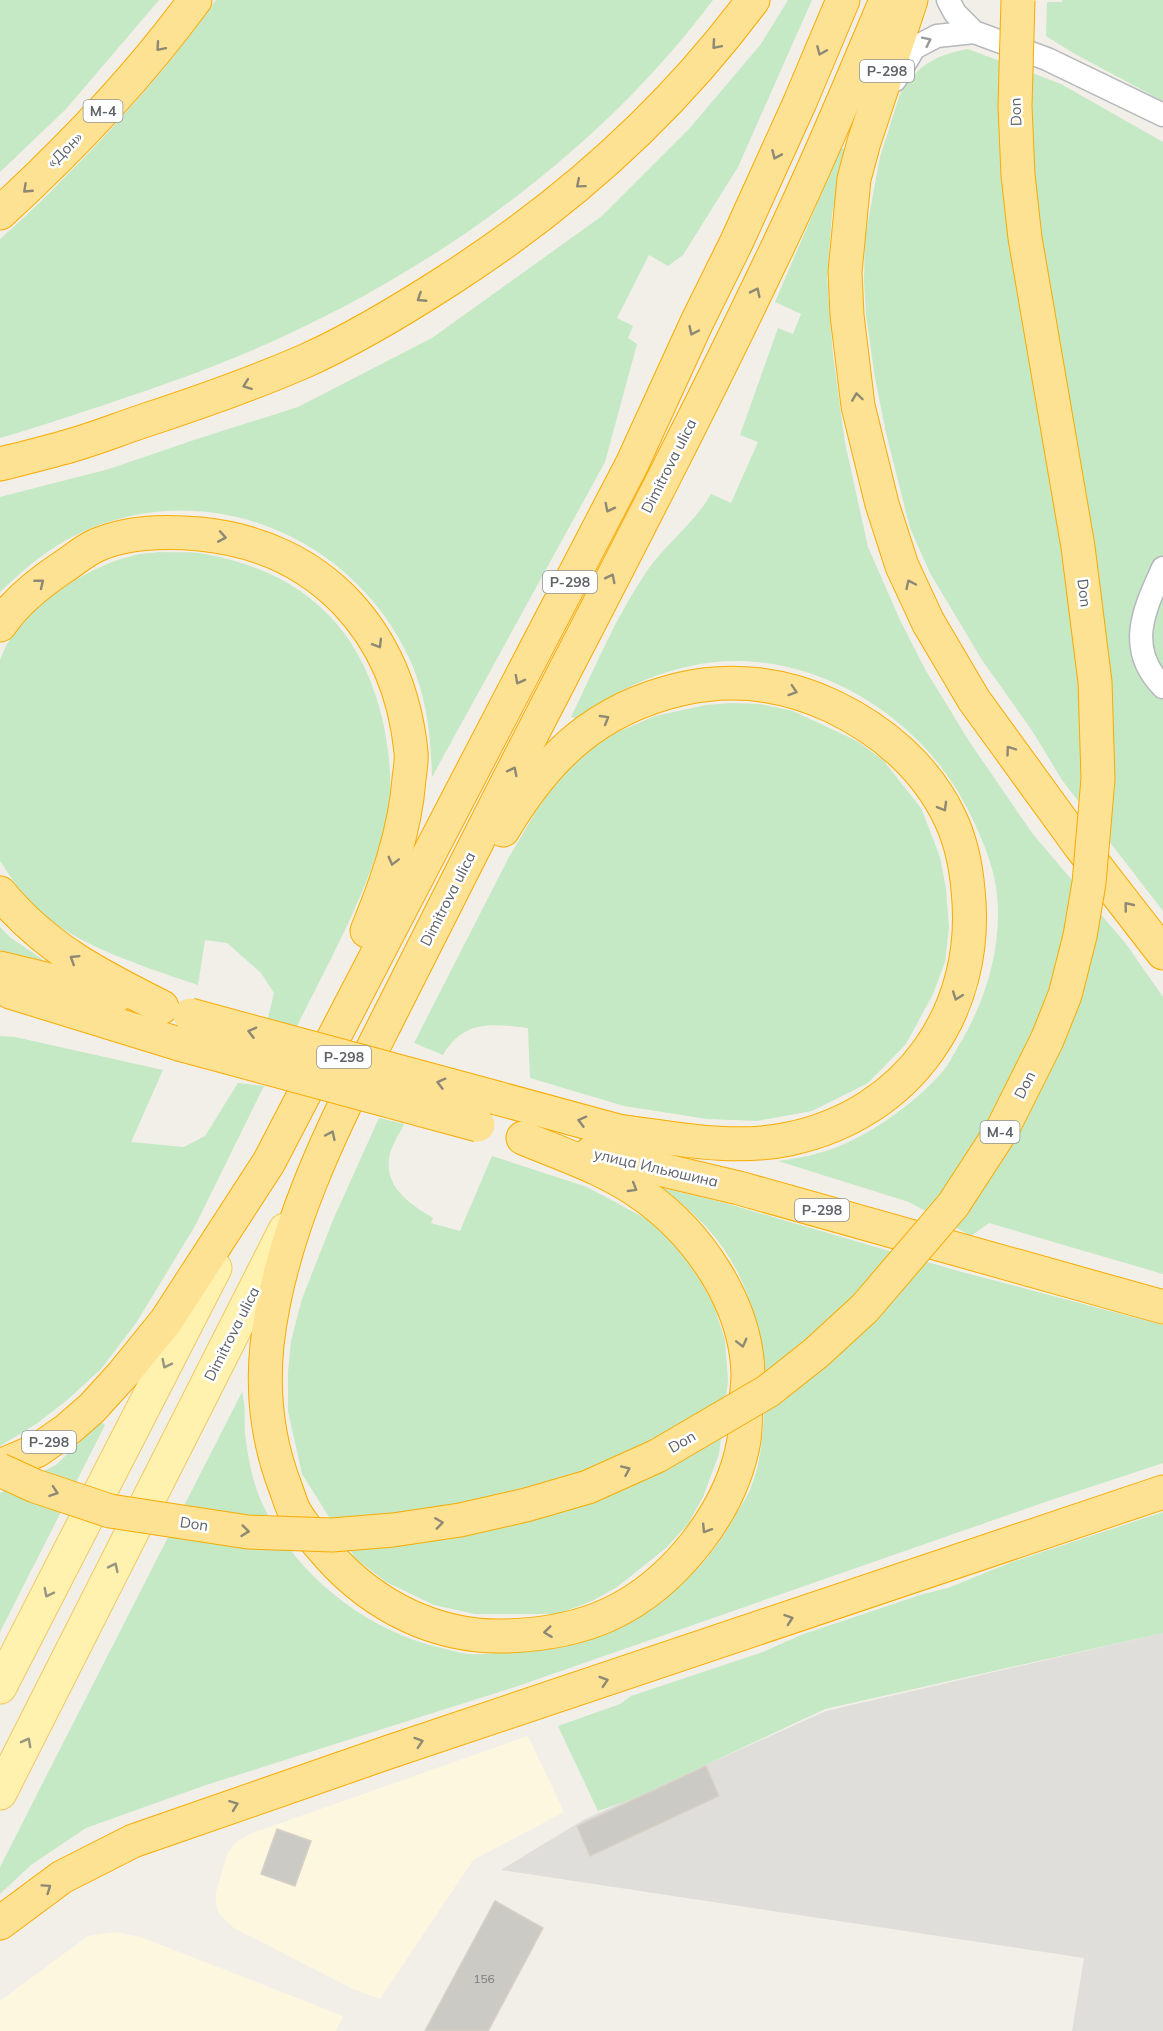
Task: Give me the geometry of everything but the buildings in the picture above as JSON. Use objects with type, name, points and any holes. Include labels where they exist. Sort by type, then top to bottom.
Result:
[{"type":"highway","name":"«Дон»","points":[[0,213],[82,134],[164,42],[195,0]]},
{"type":"highway","points":[[0,464],[63,448],[248,384],[306,360],[411,304],[497,249],[537,219],[615,153],[686,80],[753,0]]},
{"type":"highway","name":"Р-298","points":[[0,1468],[38,1450],[68,1429],[92,1408],[123,1374],[166,1321],[269,1162],[632,464],[737,241],[843,0]]},
{"type":"highway","name":"Dimitrova ulica","points":[[307,1188],[363,1066],[677,453],[764,275],[886,0]]},
{"type":"highway","name":"Р-298","points":[[910,0],[854,179],[845,272],[847,315],[858,406],[882,504],[902,566],[928,622],[974,700],[1080,846],[1163,953]]},
{"type":"highway","name":"Don","points":[[0,1468],[35,1486],[110,1511],[248,1532],[332,1535],[393,1530],[460,1520],[526,1505],[588,1487],[657,1456],[768,1391],[816,1353],[865,1308],[953,1204],[1003,1128],[1047,1040],[1065,995],[1080,936],[1089,883],[1098,779],[1095,682],[1081,569],[1025,238],[1019,185],[1015,106],[1018,0]]},
{"type":"highway","points":[[0,625],[22,598],[46,578],[97,545],[124,537],[172,532],[223,537],[270,551],[316,576],[358,615],[389,662],[407,722],[412,754],[407,804],[388,878],[324,1054]]},
{"type":"highway","points":[[363,1066],[516,809],[559,754],[585,731],[632,704],[657,695],[721,683],[756,684],[783,688],[813,698],[861,721],[899,750],[920,771],[950,818],[961,847],[967,873],[971,929],[967,962],[958,995],[947,1021],[912,1071],[888,1095],[821,1130],[788,1139],[744,1144],[618,1131]]},
{"type":"highway","points":[[0,893],[23,921],[56,947],[170,1025]]},
{"type":"highway","name":"Р-298","points":[[0,968],[170,1025]]},
{"type":"highway","name":"Р-298","points":[[0,989],[170,1025]]},
{"type":"highway","name":"Р-298","points":[[0,1011],[170,1025]]},
{"type":"highway","name":"улица Ильюшина","points":[[170,1025],[497,1098],[618,1131],[759,1175],[1163,1288]]},
{"type":"highway","name":"улица Ильюшина","points":[[170,1025],[523,1138],[739,1188],[1163,1307]]},
{"type":"highway","points":[[307,1188],[279,1281],[267,1344],[268,1423],[275,1460],[296,1514],[333,1560],[374,1597],[409,1617],[458,1632],[487,1636],[514,1636],[562,1630],[610,1614],[645,1593],[672,1570],[698,1542],[720,1508],[736,1470],[744,1440],[748,1373],[729,1295],[694,1241],[672,1218],[643,1195],[606,1172],[523,1138]]},
{"type":"highway","points":[[0,1923],[62,1877],[134,1841],[329,1772],[1163,1492]]},
{"type":"main road","points":[[0,1687],[269,1162]]},
{"type":"main road","name":"Dimitrova ulica","points":[[0,1793],[307,1188]]},
{"type":"street","points":[[948,0],[955,13],[974,32],[1047,59],[1163,115]]},
{"type":"street","points":[[864,142],[901,68],[914,48],[937,36],[974,32]]},
{"type":"street","points":[[1163,568],[1145,607],[1140,630],[1144,658],[1156,680],[1163,687]]},
{"type":"shaded area","points":[[1163,1633],[1163,2031],[1072,2031],[1084,1958],[501,1870],[583,1820],[826,1711]]},
{"type":"shaded area","points":[[528,1736],[564,1812],[473,1860],[380,1999],[353,1989],[234,1928],[220,1915],[216,1905],[216,1892],[228,1852],[238,1841],[250,1834]]},
{"type":"shaded area","points":[[115,1932],[141,1937],[343,2016],[336,2031],[0,2031],[0,2001],[88,1936]]},
{"type":"green space","points":[[0,0],[159,0],[66,109],[0,172]]},
{"type":"green space","points":[[216,0],[713,0],[667,56],[617,109],[563,159],[505,205],[445,247],[383,285],[253,350],[141,392],[0,438],[0,239],[51,192],[115,125],[175,55]]},
{"type":"green space","points":[[788,0],[812,0],[738,167],[683,255],[668,266],[649,255],[617,318],[633,326],[628,338],[637,344],[605,462],[432,777],[431,748],[421,690],[411,662],[385,617],[352,579],[313,549],[270,527],[223,514],[174,511],[125,517],[76,535],[55,547],[36,560],[0,592],[0,497],[109,469],[298,407],[432,338],[602,216],[689,129],[761,44]]},
{"type":"green space","points":[[1163,0],[1163,101],[1046,36],[1047,2]]},
{"type":"green space","points":[[968,49],[1061,84],[1163,142],[1163,911],[1062,780],[1031,729],[982,660],[930,573],[910,528],[886,433],[875,378],[866,315],[864,280],[865,238],[880,157],[900,94],[907,84],[928,63],[946,54]]},
{"type":"green space","points":[[841,148],[846,149],[832,214],[827,279],[833,355],[845,443],[868,547],[900,620],[926,671],[969,741],[1032,833],[1126,944],[1163,997],[1163,1274],[989,1223],[971,1236],[909,1202],[778,1161],[836,1148],[870,1131],[903,1109],[931,1084],[949,1062],[975,1015],[988,981],[998,928],[997,897],[992,870],[984,844],[967,808],[946,774],[920,743],[890,716],[856,694],[819,677],[781,666],[741,661],[700,664],[667,672],[621,691],[578,719],[571,717],[616,624],[647,571],[697,514],[711,494],[731,503],[758,442],[740,435],[778,328],[793,334],[801,314],[775,302]]},
{"type":"green space","points":[[200,553],[239,562],[297,589],[320,607],[341,629],[358,655],[372,685],[382,718],[389,758],[390,785],[384,836],[347,927],[296,1028],[267,1022],[274,993],[261,973],[227,943],[205,940],[198,985],[141,965],[83,941],[50,920],[23,893],[0,861],[0,660],[7,644],[20,625],[33,612],[64,587],[116,561],[139,554]]},
{"type":"green space","points":[[760,704],[793,711],[857,741],[883,760],[921,808],[940,857],[946,889],[949,928],[945,962],[933,994],[906,1044],[868,1083],[812,1111],[757,1121],[707,1119],[624,1106],[530,1078],[528,1028],[503,1025],[480,1026],[460,1035],[443,1055],[414,1043],[508,859],[540,804],[577,759],[599,740],[655,716],[706,705]]},
{"type":"green space","points":[[0,927],[11,938],[45,961],[0,950]]},
{"type":"green space","points":[[0,1036],[15,1037],[163,1070],[131,1142],[184,1147],[205,1136],[238,1083],[264,1086],[195,1226],[136,1323],[101,1369],[66,1401],[36,1424],[0,1446]]},
{"type":"green space","points":[[379,1118],[404,1124],[389,1159],[391,1179],[408,1201],[433,1218],[431,1223],[460,1231],[492,1156],[587,1187],[650,1221],[683,1254],[714,1306],[725,1340],[728,1381],[719,1454],[703,1497],[688,1524],[666,1548],[617,1587],[592,1601],[558,1614],[475,1614],[434,1605],[386,1582],[355,1558],[302,1474],[288,1411],[291,1341],[302,1299],[333,1220]]},
{"type":"green space","points":[[663,1188],[725,1203],[958,1271],[1163,1325],[1163,1463],[515,1687],[206,1785],[86,1828],[31,1865],[0,1894],[0,1867],[242,1392],[245,1434],[252,1472],[260,1499],[278,1532],[294,1555],[336,1596],[359,1613],[410,1639],[469,1654],[562,1647],[596,1637],[644,1613],[685,1581],[703,1562],[720,1541],[755,1477],[761,1451],[763,1424],[762,1351],[750,1302],[729,1257],[699,1220]]},
{"type":"green space","points":[[101,1422],[105,1425],[0,1632],[0,1493],[56,1465]]},
{"type":"green space","points":[[1163,1512],[1163,1633],[825,1709],[635,1798],[598,1811],[558,1726],[620,1704],[631,1696],[763,1652],[801,1635],[920,1595],[948,1588],[1012,1562]]}]
